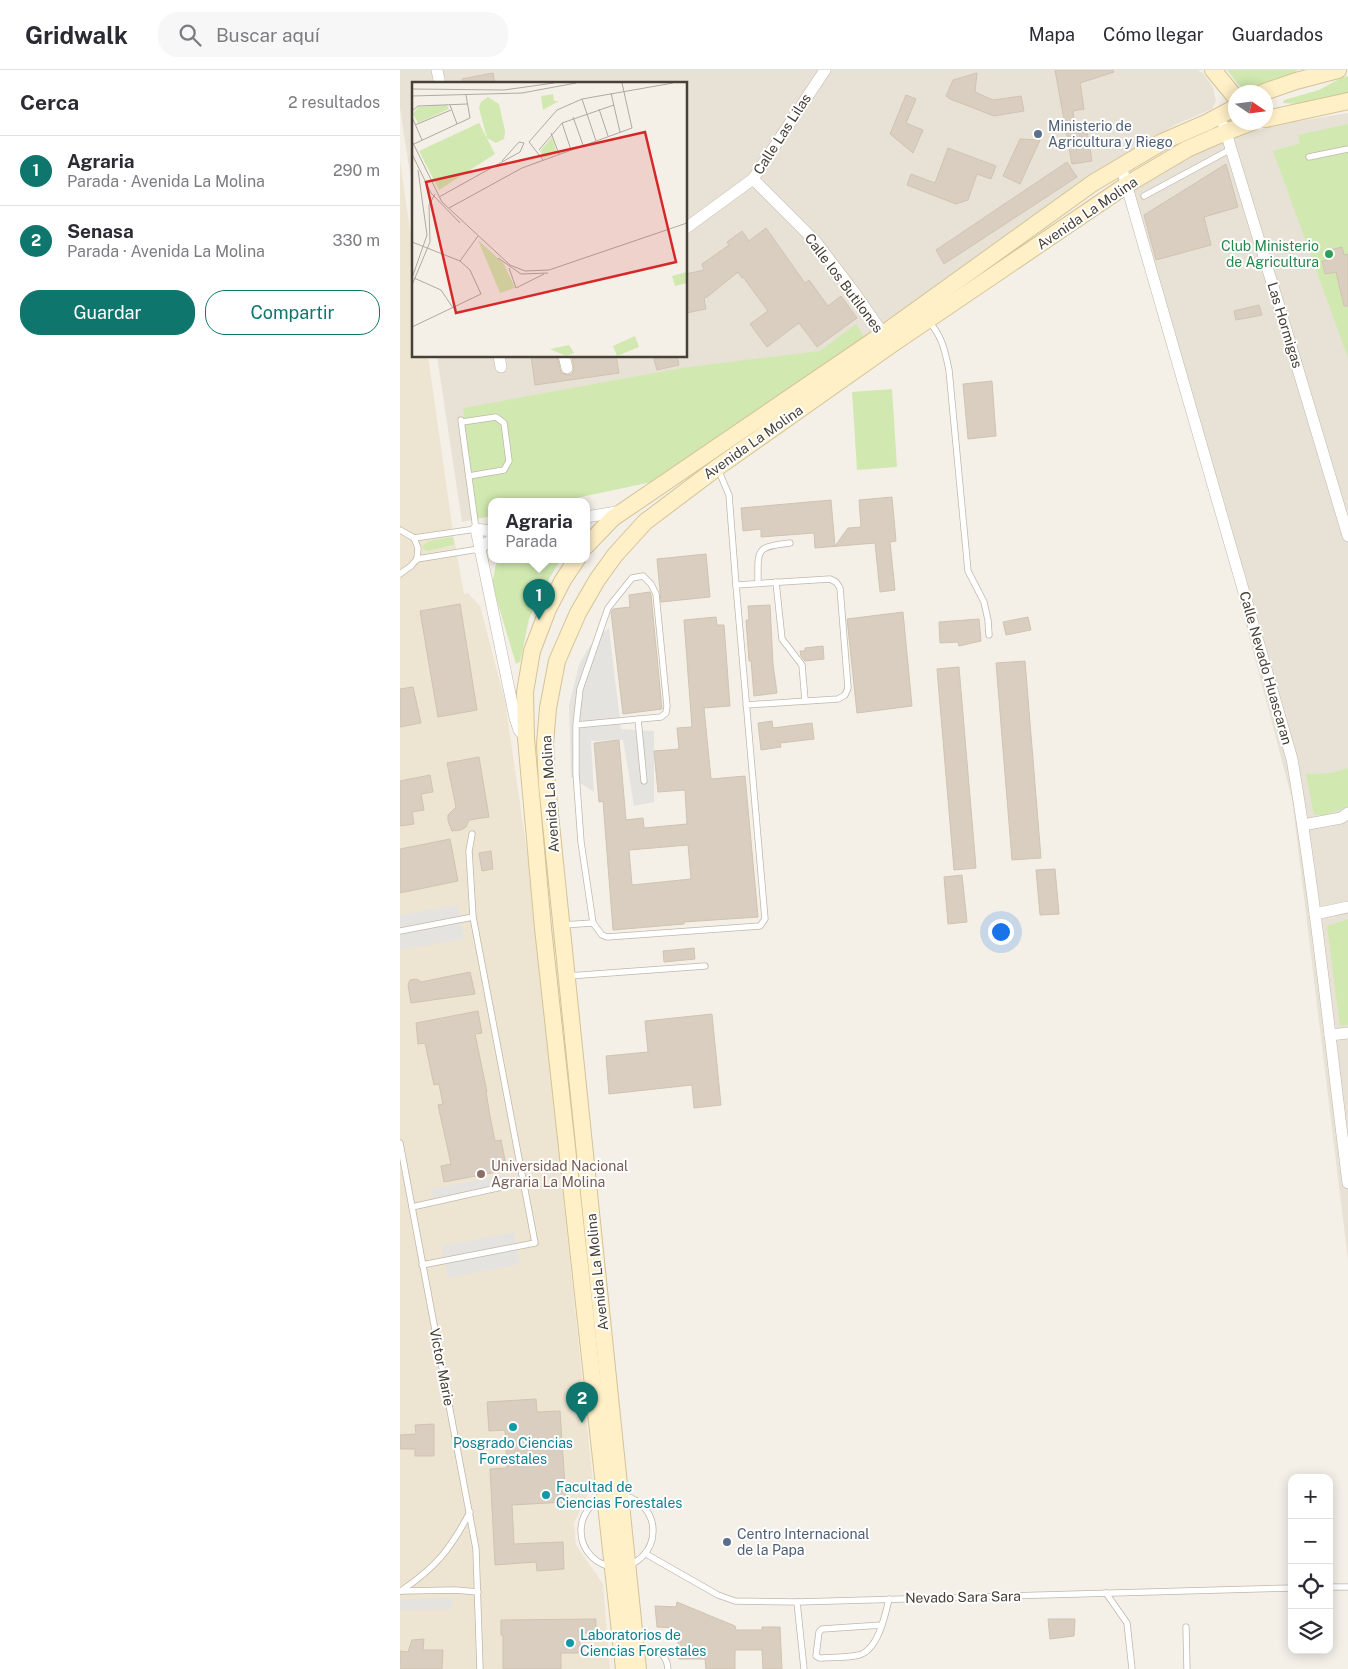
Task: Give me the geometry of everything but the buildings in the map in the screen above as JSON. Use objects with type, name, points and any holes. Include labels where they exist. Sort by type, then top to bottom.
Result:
[{"type":"main road","points":[[1213,70],[1228,88]]},
{"type":"main road","points":[[1273,89],[1296,80],[1338,70]]},
{"type":"main road","points":[[1273,117],[1348,101]]},
{"type":"main road","name":"Avenida La Molina","points":[[624,1669],[620,1567],[547,785],[545,744],[548,708],[557,661],[578,613],[597,580],[615,555],[644,522],[1093,183],[1162,142],[1228,111]]},
{"type":"main road","name":"Avenida La Molina","points":[[590,542],[603,527],[624,510],[887,340],[928,320],[1128,184],[1187,149],[1231,130]]},
{"type":"main road","points":[[624,510],[635,514],[644,522]]},
{"type":"main road","name":"Avenida La Molina","points":[[574,563],[548,609],[532,651],[525,692],[526,738],[543,928],[613,1496]]},
{"type":"main road","points":[[526,738],[534,743],[545,744]]},
{"type":"main road","name":"Avenida La Molina","points":[[620,1567],[636,1649],[638,1669]]},
{"type":"street","name":"Calle Las Lilas","points":[[688,227],[753,179],[825,70]]},
{"type":"street","name":"Las Hormigas","points":[[1220,115],[1348,536]]},
{"type":"street","name":"Calle Nevado Huascaran","points":[[1121,166],[1128,184],[1292,758],[1344,1124],[1348,1183]]},
{"type":"street","name":"Calle los Butilones","points":[[753,179],[816,242],[887,340]]},
{"type":"street","points":[[564,358],[566,368]]},
{"type":"street","points":[[590,516],[624,510]]},
{"type":"street","points":[[488,530],[476,529],[479,549],[515,718],[519,730],[526,738]]},
{"type":"street","points":[[479,549],[488,542]]},
{"type":"street","points":[[1303,825],[1341,818],[1348,813]]},
{"type":"street","points":[[1315,914],[1348,907]]},
{"type":"street","points":[[1330,1035],[1348,1033]]},
{"type":"lane","points":[[1144,196],[1231,149]]},
{"type":"lane","points":[[1309,157],[1348,149]]},
{"type":"lane","points":[[928,320],[941,338],[949,370],[968,571],[984,602],[989,635]]},
{"type":"lane","points":[[400,530],[414,538],[476,529],[461,421],[496,417],[500,419],[504,423],[509,461],[504,470],[469,476]]},
{"type":"lane","points":[[576,725],[661,717],[666,713],[667,706],[656,594],[651,584],[642,576],[632,578],[608,608],[580,689],[576,725],[576,773],[581,842],[593,923],[602,935],[607,937],[760,926],[765,918],[729,495],[718,468]]},
{"type":"lane","points":[[400,574],[417,559],[418,548],[414,538]]},
{"type":"lane","points":[[758,583],[758,559],[761,551],[768,546],[790,543]]},
{"type":"lane","points":[[417,559],[479,549]]},
{"type":"lane","points":[[736,585],[830,579],[836,582],[840,588],[848,688],[845,695],[838,699],[746,705]]},
{"type":"lane","points":[[776,582],[782,639],[802,665],[805,700]]},
{"type":"lane","points":[[638,719],[644,780]]},
{"type":"lane","points":[[422,1265],[535,1243],[473,917],[469,851],[472,834]]},
{"type":"lane","points":[[400,931],[473,917]]},
{"type":"lane","points":[[561,925],[593,923]]},
{"type":"lane","points":[[566,976],[705,966]]},
{"type":"lane","name":"Víctor Marie","points":[[400,1143],[476,1549],[480,1669]]},
{"type":"lane","points":[[412,1207],[524,1182]]},
{"type":"lane","points":[[613,1496],[633,1498],[651,1516],[654,1529],[652,1542],[646,1554],[638,1562],[620,1567],[600,1564],[589,1555],[582,1543],[581,1529],[584,1515],[593,1504],[613,1496]]},
{"type":"lane","points":[[401,1591],[422,1576],[443,1556],[457,1537],[470,1512]]},
{"type":"lane","name":"Nevado Sara Sara","points":[[646,1554],[718,1595],[735,1601],[797,1602],[1288,1588]]},
{"type":"lane","points":[[1333,1587],[1348,1587]]},
{"type":"lane","points":[[401,1591],[455,1590],[478,1592]]},
{"type":"lane","points":[[1106,1593],[1127,1623],[1132,1669]]},
{"type":"lane","points":[[803,1659],[816,1656],[820,1658],[858,1655],[867,1652],[882,1625],[889,1599]]},
{"type":"lane","points":[[797,1602],[804,1669]]},
{"type":"lane","points":[[816,1656],[819,1632],[822,1629],[882,1625]]},
{"type":"lane","points":[[1186,1626],[1187,1669]]},
{"type":"lane","points":[[636,1649],[659,1651],[667,1662],[668,1669]]},
{"type":"shaded area","points":[[400,70],[1197,70],[1203,73],[1213,87],[1216,101],[1212,109],[1177,124],[1142,144],[656,481],[576,498],[488,498],[488,517],[462,522],[437,358],[688,358],[688,82],[412,82],[412,187],[400,108]]},
{"type":"shaded area","points":[[1348,113],[1348,1260],[1292,799],[1131,188],[1216,141],[1258,130],[1273,130],[1273,126]]},
{"type":"shaded area","name":"Universidad Nacional Agraria La Molina","points":[[400,161],[412,243],[412,358],[428,358],[453,532],[464,594],[468,593],[480,606],[505,701],[529,865],[593,1483],[574,1523],[576,1545],[603,1584],[610,1669],[400,1669]]},
{"type":"shaded area","points":[[609,628],[621,729],[654,731],[654,802],[634,806],[623,740],[591,741],[594,792],[571,777],[569,705],[579,665],[596,638]]},
{"type":"shaded area","points":[[458,905],[464,939],[400,950],[400,915]]},
{"type":"shaded area","points":[[504,1175],[506,1184],[433,1199],[431,1189]]},
{"type":"shaded area","points":[[514,1232],[520,1264],[448,1278],[442,1246]]},
{"type":"shaded area","points":[[452,1598],[452,1609],[400,1610],[400,1599]]},
{"type":"green space","points":[[1227,70],[1298,70],[1270,85],[1240,85]]},
{"type":"green space","points":[[1348,76],[1348,94],[1299,104],[1283,103],[1284,100],[1319,90]]},
{"type":"green space","name":"Club Ministerio de Agricultura","points":[[1348,124],[1348,358],[1273,151],[1300,143],[1298,135]]},
{"type":"green space","points":[[856,324],[864,337],[656,481],[576,498],[488,498],[488,517],[477,519],[463,408],[681,368],[820,351]]},
{"type":"green space","points":[[892,389],[897,467],[857,470],[852,392]]},
{"type":"green space","points":[[453,537],[454,545],[428,551],[423,549],[423,545],[429,541]]},
{"type":"green space","points":[[496,563],[559,563],[543,589],[529,619],[520,662],[516,664],[492,584]]},
{"type":"green space","points":[[1348,768],[1348,807],[1325,815],[1314,815],[1306,774],[1331,773]]},
{"type":"green space","points":[[1348,919],[1348,1025],[1340,1026],[1327,926]]},
{"type":"place","name":"Ministerio de Agricultura y Riego","points":[[1038,134]]},
{"type":"place","name":"Club Ministerio de Agricultura","points":[[1329,254]]},
{"type":"place","name":"Agraria","points":[[539,620]]},
{"type":"place","name":"Universidad Nacional Agraria La Molina","points":[[481,1174]]},
{"type":"place","name":"Senasa","points":[[582,1423]]},
{"type":"place","name":"Posgrado Ciencias Forestales","points":[[513,1427]]},
{"type":"place","name":"Facultad de Ciencias Forestales","points":[[546,1495]]},
{"type":"place","name":"Centro Internacional de la Papa","points":[[727,1542]]},
{"type":"place","name":"Laboratorios de Ciencias Forestales","points":[[570,1643]]}]
